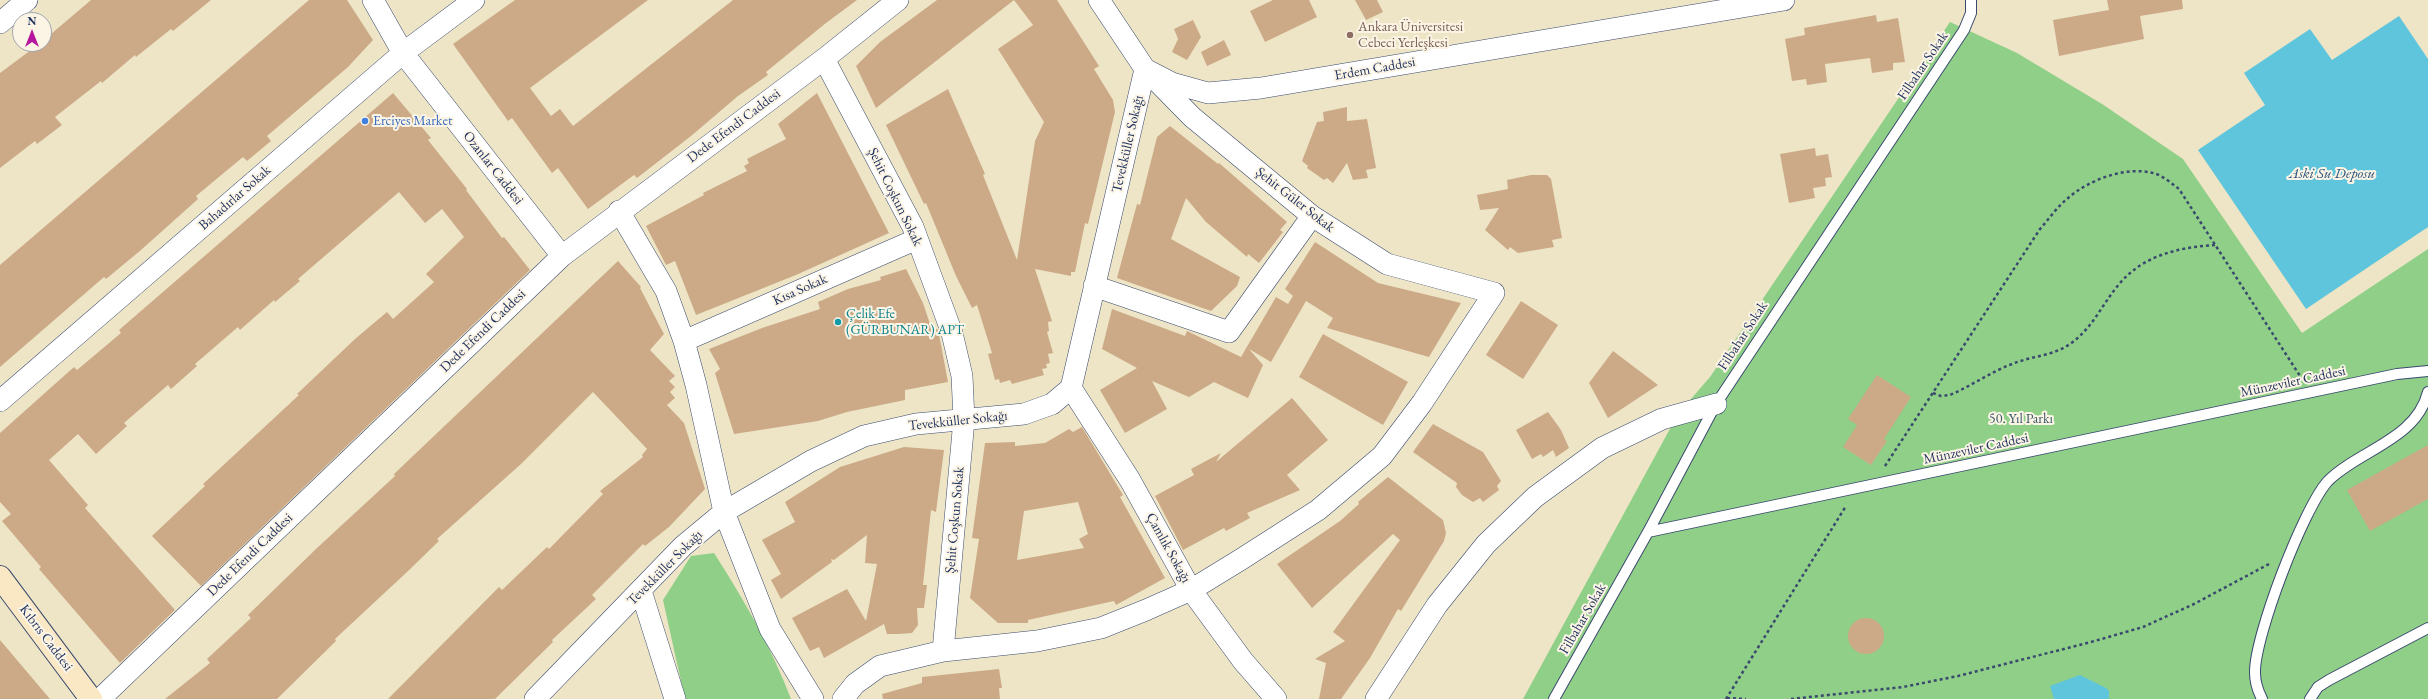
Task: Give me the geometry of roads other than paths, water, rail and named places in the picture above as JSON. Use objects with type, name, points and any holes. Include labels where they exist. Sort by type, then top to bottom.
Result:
[{"type":"main road","name":"Kıbrıs Caddesi","points":[[0,577],[91,699]]},
{"type":"street","points":[[0,23],[27,0]]},
{"type":"street","name":"Ozanlar Caddesi","points":[[373,0],[403,53],[562,256]]},
{"type":"street","name":"Bahadırlar Sokak","points":[[0,401],[403,53],[474,0]]},
{"type":"street","name":"Dede Efendi Caddesi","points":[[100,699],[562,256],[619,211],[824,58],[898,0]]},
{"type":"street","name":"Erdem Caddesi","points":[[1099,0],[1145,69],[1172,83],[1208,93],[1261,88],[1784,0]]},
{"type":"street","name":"Şehit Coşkun Sokak","points":[[824,58],[917,239],[952,334],[962,376],[964,420],[943,651]]},
{"type":"street","name":"Şehit Güler Sokak","points":[[1145,69],[1192,116],[1312,216],[1387,264],[1494,293],[1422,403],[1382,456],[1318,510],[1191,590]]},
{"type":"street","name":"Tevekküller Sokağı","points":[[535,699],[683,546],[724,512],[811,461],[864,436],[916,424],[1024,414],[1052,404],[1071,388],[1145,69]]},
{"type":"street","points":[[619,211],[666,291],[684,341],[724,512],[770,629],[813,699]]},
{"type":"street","points":[[1094,286],[1229,332],[1312,216]]},
{"type":"street","name":"Kısa Sokak","points":[[684,341],[917,239]]},
{"type":"street","name":"Çamlık Sokağı","points":[[1071,388],[1130,480],[1191,590],[1242,661],[1276,699]]},
{"type":"street","points":[[1376,699],[1437,605],[1486,544],[1535,497],[1602,448],[1662,419],[1716,404]]},
{"type":"street","points":[[843,699],[855,684],[880,666],[943,651],[1037,641],[1100,628],[1191,590]]},
{"type":"street","points":[[641,591],[675,699]]},
{"type":"lane","name":"Filbahar Sokak","points":[[1554,699],[1648,532],[1716,404],[1964,30],[1971,13],[1971,0]]},
{"type":"lane","name":"Münzeviler Caddesi","points":[[1648,532],[2398,374],[2428,371]]},
{"type":"lane","points":[[2262,699],[2258,690],[2255,672],[2259,646],[2288,562],[2312,504],[2327,482],[2341,470],[2389,441],[2404,429],[2418,414],[2428,392]]},
{"type":"lane","points":[[2310,699],[2318,687],[2329,680],[2428,628]]},
{"type":"water","name":"Aski Su Deposu","points":[[2399,16],[2428,59],[2428,227],[2306,309],[2198,150],[2265,105],[2244,73],[2310,29],[2332,60]]},
{"type":"water","points":[[2080,675],[2106,688],[2109,691],[2109,699],[2054,699],[2050,686]]},
{"type":"place","name":"Ankara Üniversitesi Cebeci Yerleşkesi","points":[[1350,35]]},
{"type":"place","name":"Erciyes Market","points":[[365,121]]},
{"type":"place","name":"Çelik Efe (GÜRBUNAR) APT","points":[[838,322]]},
{"type":"park label","name":"50. Yıl Parkı","points":[[2021,419]]}]
